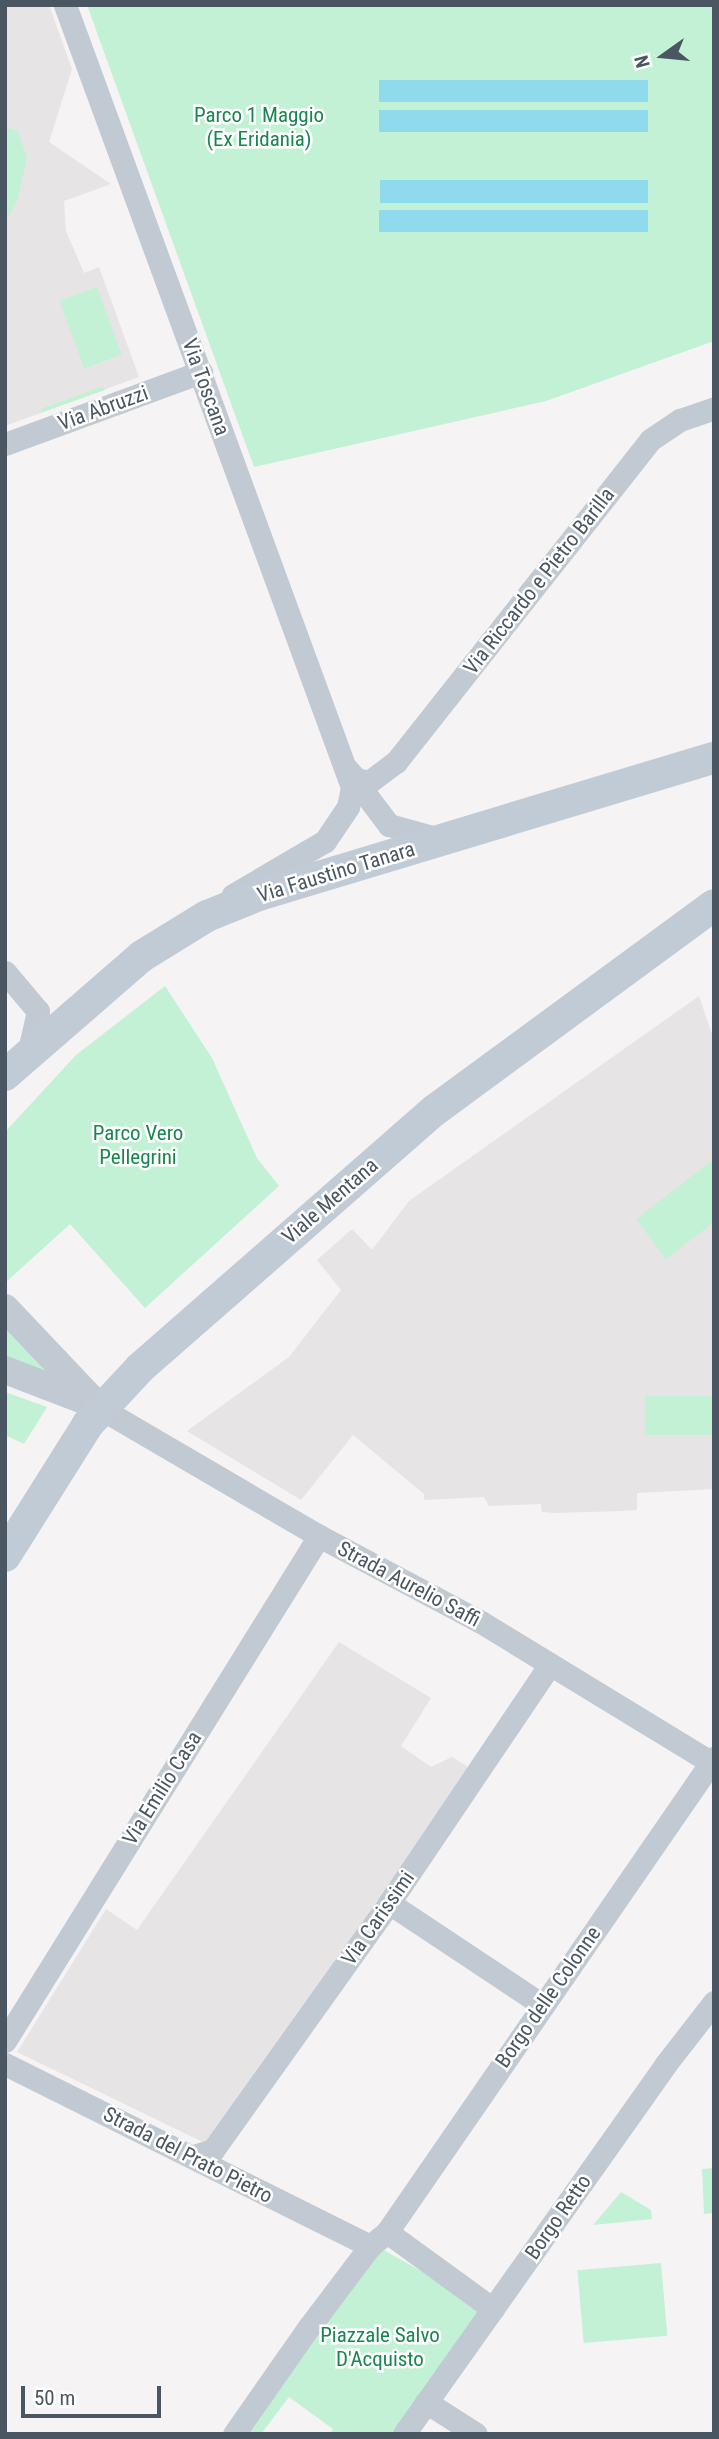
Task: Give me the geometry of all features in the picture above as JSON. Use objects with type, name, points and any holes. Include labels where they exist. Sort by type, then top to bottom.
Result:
[{"type":"main road","name":"Via Faustino Tanara","points":[[17,1065],[134,962],[190,924],[259,895],[714,758]]},
{"type":"main road","name":"Viale Mentana","points":[[5,1556],[100,1408],[409,1132],[714,905]]},
{"type":"street","name":"Via Toscana","points":[[65,5],[347,769],[351,796],[343,816]]},
{"type":"street","name":"Via Abruzzi","points":[[5,444],[201,372]]},
{"type":"street","name":"Via Riccardo e Pietro Barilla","points":[[343,816],[362,793],[401,756],[650,440],[680,420],[714,409]]},
{"type":"street","name":"Via Toscana","points":[[347,769],[362,793],[395,829],[421,837],[455,836]]},
{"type":"street","points":[[347,769],[363,781],[381,775]]},
{"type":"street","points":[[190,924],[258,879],[315,848],[343,816]]},
{"type":"street","points":[[5,972],[38,1011],[17,1065]]},
{"type":"street","points":[[5,1307],[100,1408]]},
{"type":"street","points":[[5,1370],[61,1388],[100,1408]]},
{"type":"street","name":"Strada Aurelio Saffi","points":[[100,1408],[319,1536],[550,1664],[713,1762]]},
{"type":"street","name":"Via Emilio Casa","points":[[5,2041],[319,1536]]},
{"type":"street","name":"Via Carissimi","points":[[194,2157],[213,2150],[389,1903],[550,1664]]},
{"type":"street","name":"Borgo delle Colonne","points":[[379,2239],[713,1762]]},
{"type":"street","points":[[389,1903],[541,2004]]},
{"type":"street","name":"Borgo Retto","points":[[404,2434],[664,2065],[714,2003]]},
{"type":"street","name":"Strada del Prato Pietro","points":[[5,2064],[194,2157],[379,2239]]},
{"type":"street","points":[[234,2434],[261,2392],[379,2239],[493,2309]]},
{"type":"street","points":[[426,2402],[476,2434]]},
{"type":"shaded area","points":[[5,5],[49,5],[72,69],[49,142],[111,184],[64,201],[66,231],[84,273],[99,267],[139,377],[5,426]]},
{"type":"shaded area","points":[[699,996],[714,1040],[714,1489],[637,1493],[637,1510],[621,1511],[542,1512],[541,1504],[489,1506],[484,1497],[424,1500],[424,1494],[353,1435],[301,1500],[187,1431],[289,1357],[341,1290],[317,1260],[352,1229],[372,1250],[409,1201]]},
{"type":"shaded area","points":[[339,1642],[431,1698],[401,1746],[431,1767],[452,1757],[468,1767],[211,2146],[17,2052],[106,1909],[137,1930]]},
{"type":"green space","name":"Parco 1 Maggio (Ex Eridania)","points":[[87,5],[714,5],[714,341],[546,401],[254,467]],"holes":[[[648,80],[648,101],[379,102],[380,81]],[[648,110],[648,132],[379,132],[379,111]]]},
{"type":"green space","points":[[5,127],[18,131],[27,158],[17,201],[5,222]]},
{"type":"green space","points":[[97,287],[122,355],[84,368],[59,301]]},
{"type":"green space","points":[[103,386],[105,390],[43,412],[41,409]]},
{"type":"green space","name":"Parco Vero Pellegrini","points":[[165,986],[212,1058],[257,1158],[279,1186],[145,1308],[70,1224],[5,1283],[5,1132],[76,1055]]},
{"type":"green space","points":[[714,1159],[714,1222],[666,1259],[636,1219]]},
{"type":"green space","points":[[5,1324],[47,1373],[5,1359]]},
{"type":"green space","points":[[5,1392],[47,1407],[24,1444],[5,1435]]},
{"type":"green space","points":[[645,1396],[714,1396],[714,1435],[645,1435]]},
{"type":"green space","points":[[714,2168],[714,2213],[704,2214],[702,2169]]},
{"type":"green space","points":[[621,2192],[651,2210],[652,2219],[593,2225]]},
{"type":"green space","name":"Piazzale Salvo D'Acquisto","points":[[382,2249],[483,2306],[394,2434],[330,2434],[333,2429],[289,2397],[261,2434],[245,2434],[364,2262]]},
{"type":"green space","points":[[661,2263],[667,2336],[584,2343],[577,2270]]},
{"type":"water","points":[[379,80],[648,80],[648,102],[379,102]]},
{"type":"water","points":[[379,110],[648,110],[648,132],[379,132]]},
{"type":"water","points":[[380,180],[648,180],[648,203],[380,203]]},
{"type":"water","points":[[379,210],[648,210],[648,232],[379,232]]}]
